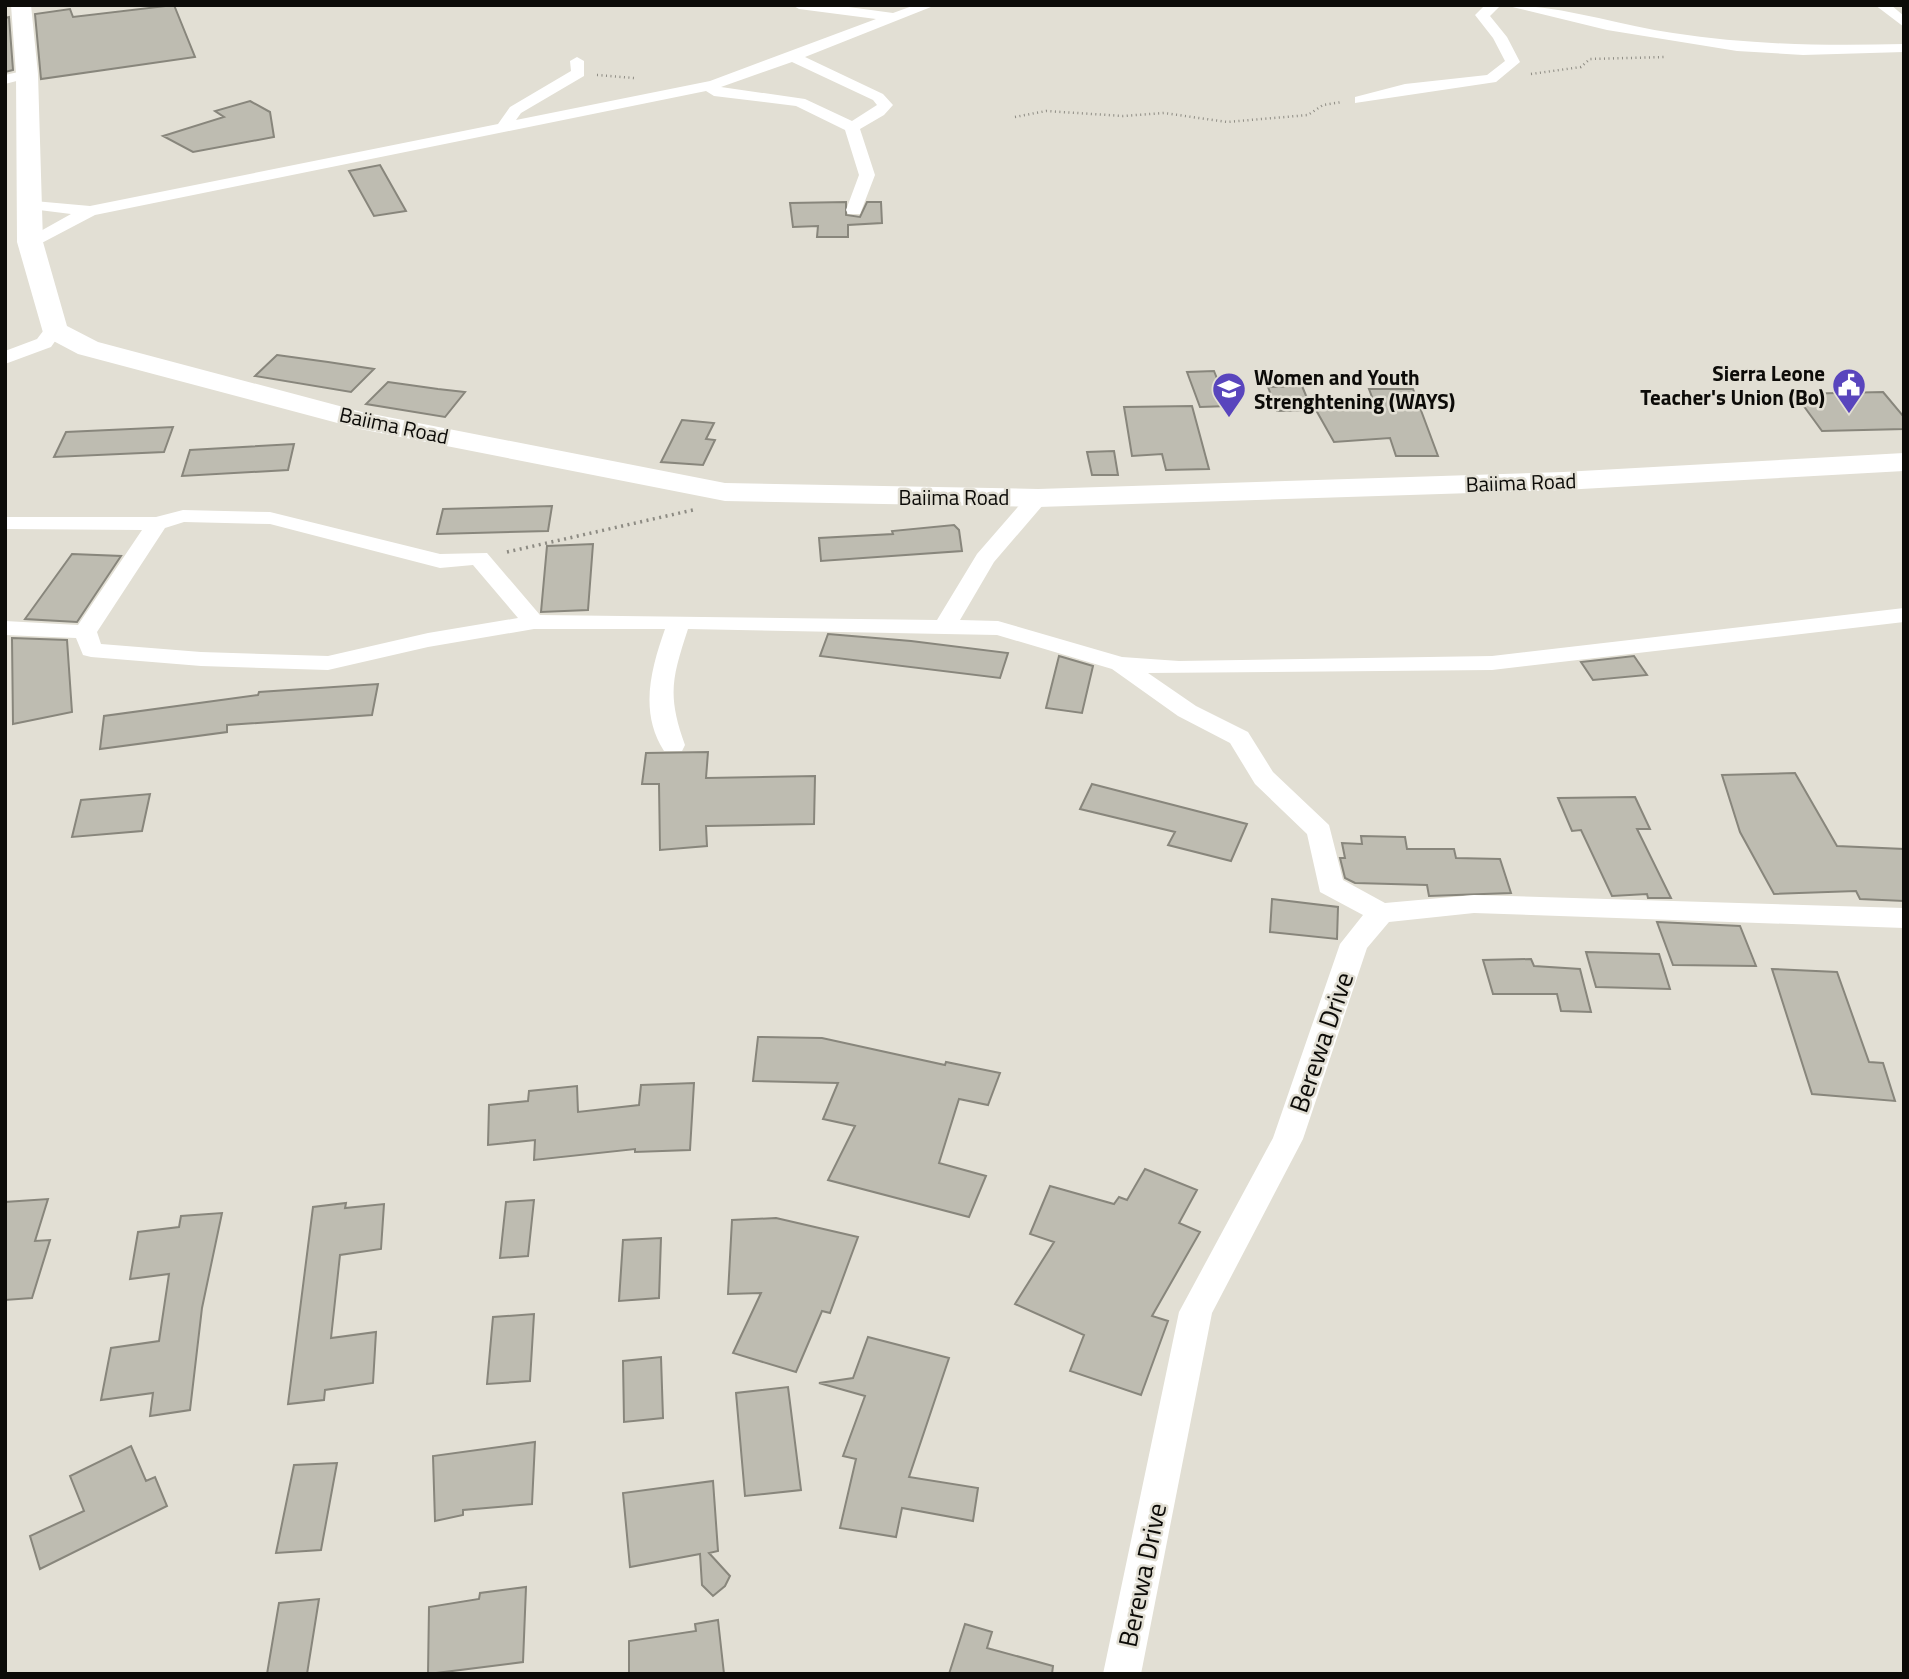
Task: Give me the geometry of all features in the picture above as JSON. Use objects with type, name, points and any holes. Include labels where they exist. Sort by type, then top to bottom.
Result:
[{"type":"street","points":[[5,358],[44,343],[51,316],[30,242],[29,204],[16,77],[21,5]]},
{"type":"street","points":[[799,5],[892,17]]},
{"type":"street","points":[[30,242],[90,211],[691,90],[795,58],[892,17],[929,5]]},
{"type":"street","points":[[1360,100],[1405,89],[1498,77],[1513,62],[1482,15],[1494,5]]},
{"type":"street","points":[[1511,5],[1577,20],[1724,44],[1796,49],[1904,48]]},
{"type":"street","points":[[1882,5],[1904,23]]},
{"type":"street","points":[[795,58],[878,97],[885,105],[879,112],[852,127]]},
{"type":"street","points":[[504,127],[515,110],[579,73],[577,61]]},
{"type":"street","points":[[691,90],[745,93],[800,102],[852,127],[867,175],[854,211]]},
{"type":"street","points":[[29,204],[90,211]]},
{"type":"street","name":"Baiima Road","points":[[51,316],[88,348],[360,420],[725,492],[1038,498],[1563,481],[1904,462]]},
{"type":"street","points":[[944,628],[985,559],[1038,498]]},
{"type":"street","points":[[5,523],[42,526],[157,523],[183,516],[270,519],[440,561],[479,558],[534,622]]},
{"type":"street","points":[[85,632],[157,523]]},
{"type":"street","points":[[85,632],[91,650],[166,654],[201,659],[328,663],[428,640],[534,622],[998,628],[1119,664],[1179,668],[1492,663],[1904,615]]},
{"type":"street","points":[[673,745],[661,712],[663,670],[679,622]]},
{"type":"street","points":[[5,628],[85,632]]},
{"type":"street","points":[[1119,664],[1187,711],[1239,738],[1264,778],[1320,831],[1330,885],[1381,913],[1474,904],[1904,918]]},
{"type":"street","name":"Berewa Drive","points":[[1122,1674],[1196,1312],[1288,1139],[1354,944],[1381,913]]},
{"type":"path","points":[[1498,77],[1581,67],[1590,59],[1674,56]]},
{"type":"path","points":[[1015,117],[1046,111],[1073,111],[1123,116],[1164,113],[1238,121],[1308,115],[1323,106],[1360,100]]},
{"type":"path","points":[[479,558],[690,512],[725,492]]},
{"type":"building","points":[[174,5],[195,57],[41,79],[35,14],[70,9],[73,17]]},
{"type":"building","points":[[9,17],[13,70],[5,72],[5,18]]},
{"type":"building","points":[[250,101],[270,112],[274,137],[193,152],[163,136],[224,117],[215,111]]},
{"type":"building","points":[[380,165],[406,211],[374,216],[349,171]]},
{"type":"building","points":[[846,202],[846,215],[860,217],[867,202],[881,202],[882,223],[848,225],[848,237],[817,237],[818,226],[793,227],[790,203]]},
{"type":"building","points":[[277,355],[374,369],[351,392],[255,376]]},
{"type":"building","points":[[1214,371],[1228,406],[1200,407],[1187,372]]},
{"type":"building","points":[[388,382],[465,392],[445,417],[366,404]]},
{"type":"building","points":[[1302,386],[1312,410],[1277,411],[1268,387]]},
{"type":"building","points":[[1369,389],[1413,389],[1438,456],[1396,456],[1390,438],[1334,442],[1316,410],[1375,405]]},
{"type":"building","points":[[1883,392],[1904,417],[1904,429],[1822,431],[1795,394]]},
{"type":"building","points":[[1192,406],[1209,469],[1166,470],[1162,454],[1132,456],[1124,407]]},
{"type":"building","points":[[682,420],[714,423],[706,439],[715,440],[703,465],[661,462]]},
{"type":"building","points":[[173,427],[164,452],[54,457],[66,432]]},
{"type":"building","points":[[294,444],[288,470],[182,476],[190,450]]},
{"type":"building","points":[[1114,451],[1118,475],[1092,475],[1087,452]]},
{"type":"building","points":[[552,506],[548,531],[437,534],[443,509]]},
{"type":"building","points":[[954,525],[959,530],[962,551],[821,561],[819,538],[893,534],[892,531]]},
{"type":"building","points":[[593,544],[588,610],[541,612],[547,546]]},
{"type":"building","points":[[72,554],[121,556],[77,622],[25,619]]},
{"type":"building","points":[[828,634],[1008,653],[1000,678],[820,656]]},
{"type":"building","points":[[12,638],[67,640],[72,712],[13,724]]},
{"type":"building","points":[[1059,656],[1093,666],[1082,713],[1046,708]]},
{"type":"building","points":[[1634,656],[1647,675],[1593,680],[1581,662]]},
{"type":"building","points":[[378,684],[372,715],[227,725],[227,732],[100,749],[104,716],[258,695],[259,692]]},
{"type":"building","points":[[708,752],[706,778],[815,776],[814,824],[706,826],[707,846],[660,850],[659,784],[642,784],[646,753]]},
{"type":"building","points":[[1795,773],[1837,846],[1904,849],[1904,901],[1860,899],[1856,891],[1774,894],[1740,832],[1722,775]]},
{"type":"building","points":[[1092,784],[1247,824],[1231,861],[1168,845],[1175,832],[1080,809]]},
{"type":"building","points":[[150,794],[142,831],[72,837],[81,800]]},
{"type":"building","points":[[1635,797],[1650,829],[1637,829],[1671,898],[1648,898],[1647,894],[1612,896],[1581,830],[1572,831],[1558,798]]},
{"type":"building","points":[[1361,836],[1405,837],[1407,849],[1454,849],[1456,858],[1500,859],[1511,893],[1429,896],[1427,885],[1355,883],[1345,878],[1340,858],[1345,858],[1342,843],[1362,844]]},
{"type":"building","points":[[1272,899],[1338,907],[1337,939],[1270,932]]},
{"type":"building","points":[[1657,922],[1740,926],[1756,966],[1673,965]]},
{"type":"building","points":[[1586,952],[1659,954],[1670,989],[1596,987]]},
{"type":"building","points":[[1531,959],[1534,966],[1580,969],[1591,1012],[1561,1011],[1557,994],[1493,994],[1483,960]]},
{"type":"building","points":[[1772,969],[1837,972],[1869,1062],[1883,1063],[1895,1101],[1812,1094]]},
{"type":"building","points":[[758,1037],[822,1038],[945,1065],[946,1062],[1000,1073],[988,1105],[959,1099],[939,1163],[986,1176],[969,1217],[828,1180],[855,1126],[823,1119],[838,1083],[753,1081]]},
{"type":"building","points":[[694,1083],[690,1150],[635,1152],[635,1149],[534,1160],[535,1140],[488,1145],[489,1105],[528,1101],[529,1091],[577,1086],[578,1112],[639,1105],[641,1085]]},
{"type":"building","points":[[1145,1169],[1197,1190],[1179,1223],[1200,1232],[1152,1316],[1168,1321],[1141,1395],[1070,1371],[1084,1335],[1015,1304],[1054,1242],[1030,1234],[1050,1186],[1114,1204],[1119,1197],[1127,1200]]},
{"type":"building","points":[[48,1199],[35,1241],[50,1240],[32,1298],[5,1300],[5,1202]]},
{"type":"building","points":[[534,1200],[528,1256],[500,1258],[506,1202]]},
{"type":"building","points":[[346,1203],[345,1208],[384,1204],[381,1249],[340,1255],[331,1338],[376,1332],[373,1383],[325,1390],[324,1400],[288,1404],[313,1207]]},
{"type":"building","points":[[222,1213],[202,1308],[190,1410],[150,1416],[153,1393],[101,1400],[111,1348],[159,1341],[169,1274],[130,1279],[138,1232],[179,1227],[181,1216]]},
{"type":"building","points":[[776,1218],[858,1237],[830,1313],[822,1311],[796,1372],[733,1353],[761,1293],[728,1294],[732,1220]]},
{"type":"building","points":[[661,1238],[659,1298],[619,1301],[623,1240]]},
{"type":"building","points":[[534,1314],[530,1381],[487,1384],[493,1317]]},
{"type":"building","points":[[868,1337],[949,1358],[909,1477],[978,1488],[973,1521],[902,1508],[896,1537],[840,1528],[856,1459],[843,1456],[865,1396],[819,1383],[853,1378]]},
{"type":"building","points":[[661,1357],[663,1418],[624,1422],[623,1361]]},
{"type":"building","points":[[788,1387],[801,1490],[745,1496],[736,1393]]},
{"type":"building","points":[[535,1442],[532,1504],[463,1510],[463,1515],[435,1521],[433,1456]]},
{"type":"building","points":[[131,1446],[146,1481],[155,1477],[167,1506],[40,1569],[30,1536],[84,1511],[70,1476]]},
{"type":"building","points":[[337,1463],[321,1550],[276,1553],[294,1465]]},
{"type":"building","points":[[713,1481],[718,1551],[709,1553],[730,1576],[725,1586],[713,1596],[702,1585],[700,1554],[630,1567],[623,1493]]},
{"type":"building","points":[[526,1587],[523,1662],[428,1674],[429,1607],[479,1599],[480,1593]]},
{"type":"building","points":[[319,1599],[307,1674],[267,1674],[279,1603]]},
{"type":"building","points":[[718,1620],[724,1674],[629,1674],[629,1641],[696,1631],[695,1624]]},
{"type":"building","points":[[965,1624],[992,1632],[987,1648],[1053,1666],[1052,1674],[949,1674]]},
{"type":"place","name":"Sierra Leone Teacher's Union (Bo)","points":[[1849,415]]},
{"type":"place","name":"Women and Youth Strenghtening (WAYS)","points":[[1229,419]]}]
